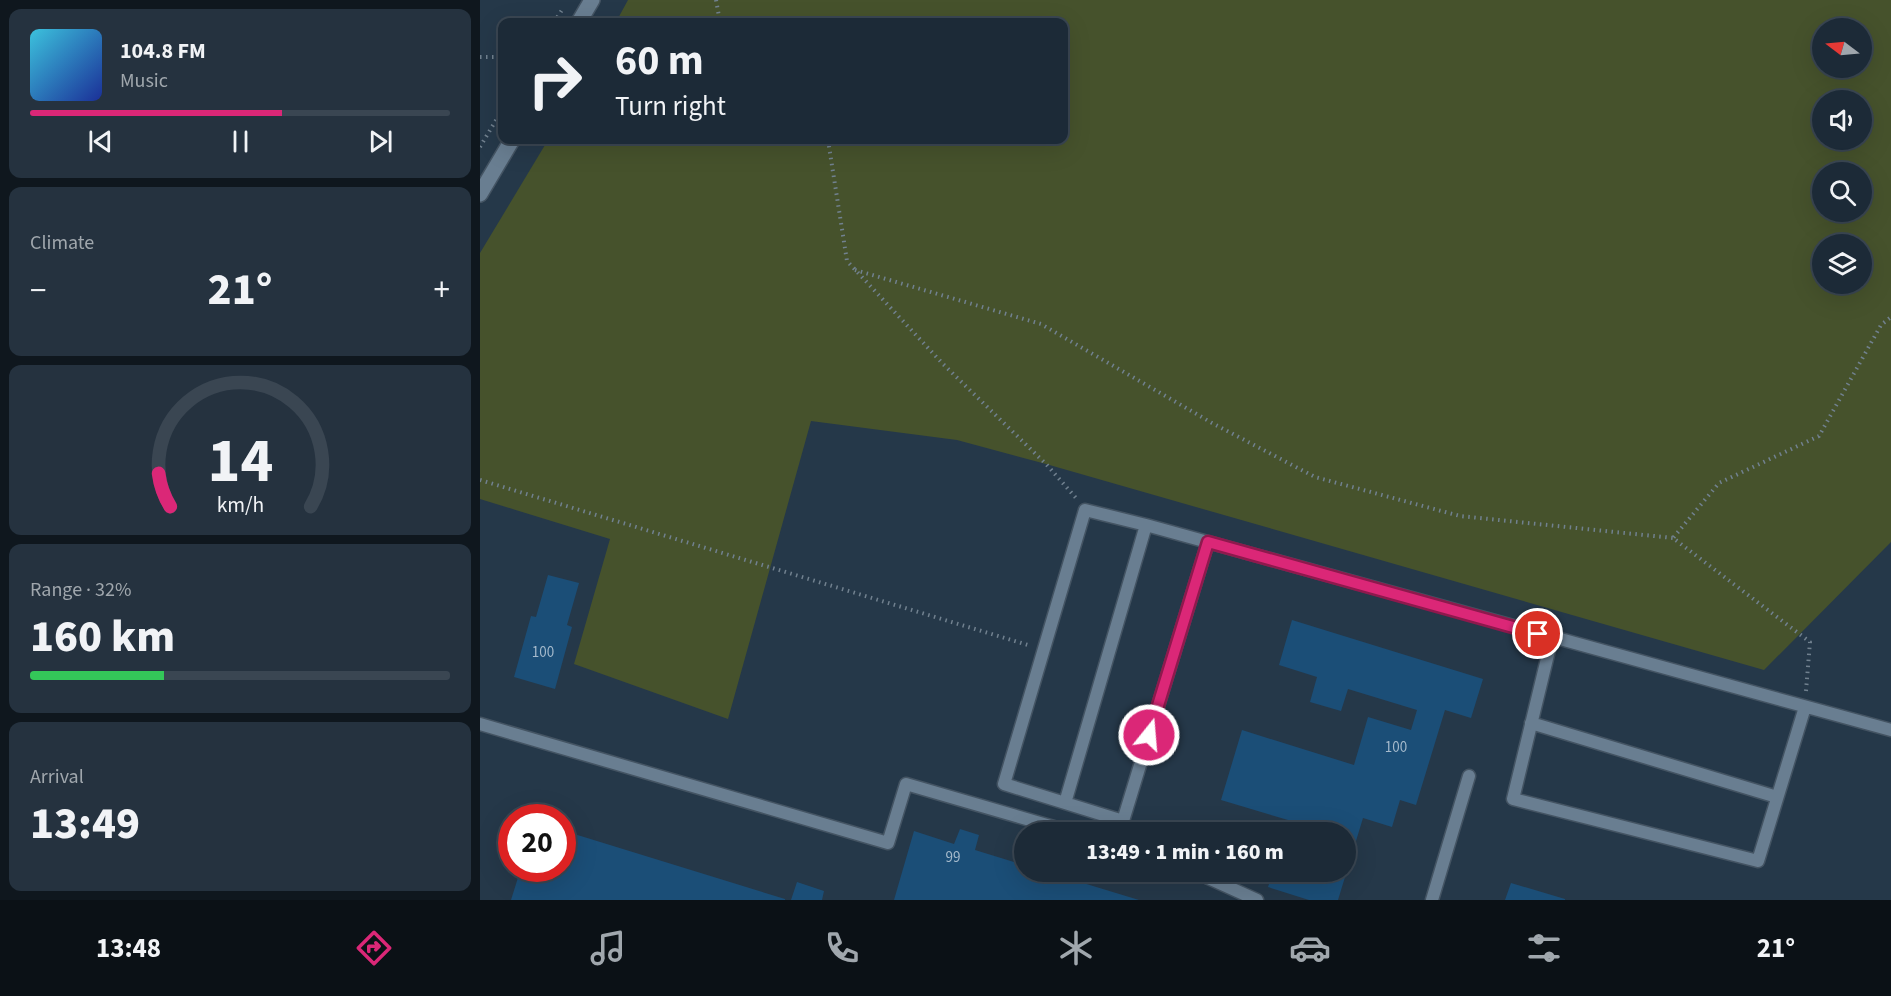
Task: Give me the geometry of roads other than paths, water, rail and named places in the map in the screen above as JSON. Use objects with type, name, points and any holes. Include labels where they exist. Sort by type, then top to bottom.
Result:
[{"type":"street","points":[[581,18],[592,0]]},
{"type":"street","points":[[480,194],[510,144]]},
{"type":"lane","points":[[1208,542],[1123,821],[1004,784],[1085,510],[1146,525],[1208,542],[1552,638],[1891,730]]},
{"type":"lane","points":[[1065,802],[1146,525]]},
{"type":"lane","points":[[1552,638],[1513,799],[1758,861],[1805,707]]},
{"type":"lane","points":[[1531,723],[1777,797]]},
{"type":"lane","points":[[480,724],[888,843],[906,784],[1037,822]]},
{"type":"lane","points":[[1432,900],[1469,776]]},
{"type":"lane","points":[[1217,882],[1257,900]]}]
